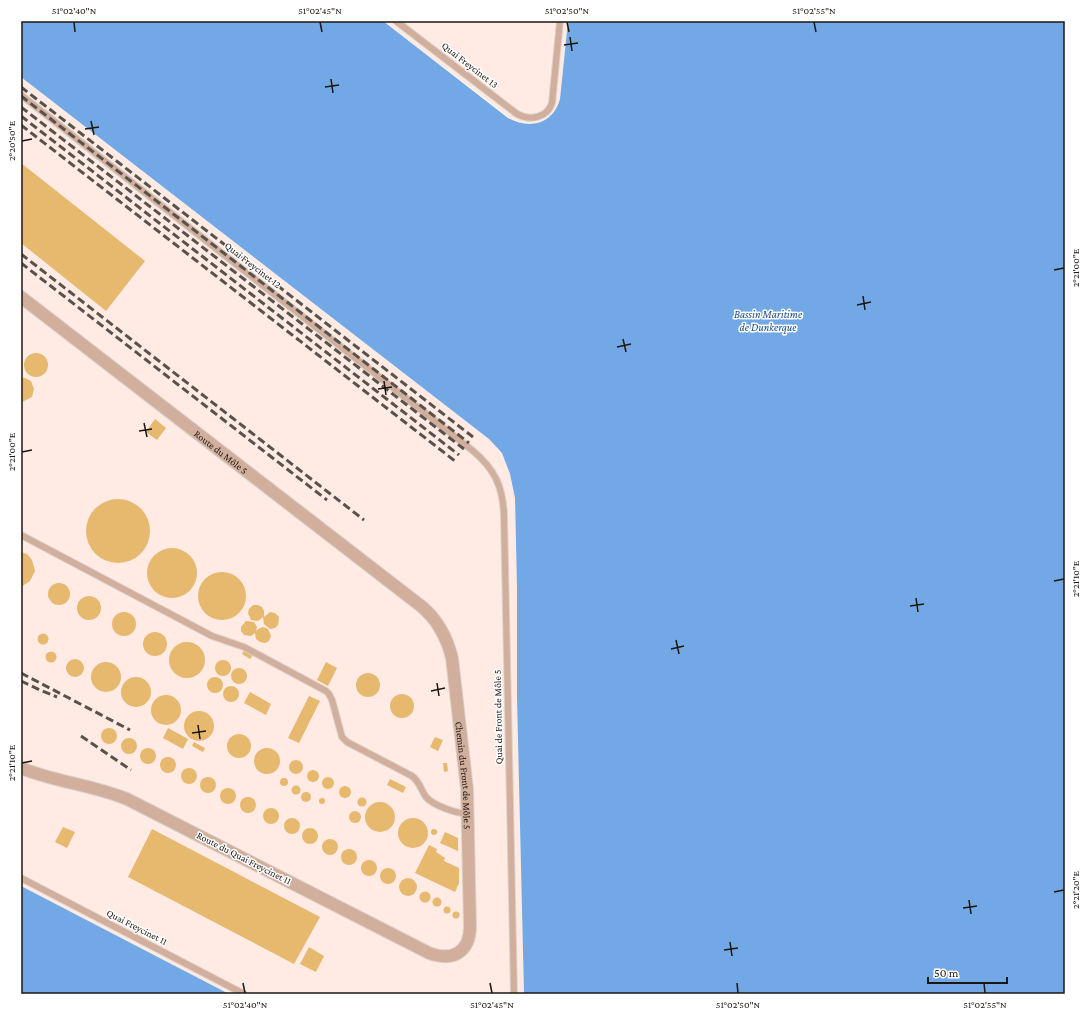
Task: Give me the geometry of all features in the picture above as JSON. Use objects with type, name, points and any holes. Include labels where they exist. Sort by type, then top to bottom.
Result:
[{"type":"street","name":"Route du Môle 5","points":[[21,297],[421,606]]},
{"type":"street","name":"Chemin du Front de Môle 5","points":[[421,606],[430,614],[440,628],[452,658],[466,781],[470,931],[468,941],[461,951]]},
{"type":"street","name":"Route du Quai Freycinet 11","points":[[21,768],[106,791],[136,803],[429,953],[445,957],[454,955],[461,951]]},
{"type":"lane","name":"Quai Freycinet 13","points":[[396,21],[517,114],[525,118],[534,118],[546,113],[552,103],[560,21]]},
{"type":"lane","name":"Quai Freycinet 12","points":[[21,95],[472,450]]},
{"type":"lane","name":"Quai de Front de Môle 5","points":[[472,450],[494,473],[498,480],[503,500],[514,994]]},
{"type":"lane","points":[[21,535],[212,636],[244,647],[326,691],[331,696],[342,737],[347,742],[412,776],[418,782],[426,797],[431,802],[455,812],[467,814]]},
{"type":"lane","name":"Quai Freycinet 11","points":[[21,878],[244,994]]},
{"type":"shaded area","points":[[383,21],[568,21],[560,99],[558,105],[550,117],[539,123],[526,124],[514,121]]},
{"type":"shaded area","points":[[21,77],[489,439],[502,453],[510,474],[515,498],[517,698],[524,994],[229,994],[21,886]]},
{"type":"water","name":"Bassin Maritime de Dunkerque","points":[[21,21],[383,21],[508,118],[524,124],[532,124],[546,119],[552,114],[560,99],[568,21],[1065,21],[1065,994],[524,994],[517,698],[515,498],[510,474],[502,453],[489,439],[21,77]]},
{"type":"water","points":[[21,886],[229,994],[21,994]]},
{"type":"building","points":[[21,163],[145,261],[106,311],[21,243]]},
{"type":"building","points":[[36,353],[41,354],[47,360],[47,370],[41,376],[36,377],[31,376],[25,370],[24,365],[25,360],[31,354]]},
{"type":"building","points":[[21,378],[31,381],[34,389],[32,397],[21,402]]},
{"type":"building","points":[[155,419],[166,428],[157,440],[146,432]]},
{"type":"building","points":[[118,499],[130,502],[141,508],[147,519],[150,531],[147,543],[141,554],[130,560],[118,563],[106,560],[95,554],[89,543],[86,531],[89,519],[95,508],[106,502]]},
{"type":"building","points":[[172,548],[182,550],[190,555],[195,563],[197,573],[195,583],[190,591],[182,596],[172,598],[162,596],[154,591],[149,583],[147,573],[149,563],[154,555],[162,550]]},
{"type":"building","points":[[21,552],[27,554],[32,560],[35,571],[30,581],[21,587]]},
{"type":"building","points":[[222,572],[231,574],[239,579],[244,587],[246,596],[244,605],[239,613],[231,618],[222,620],[213,618],[205,613],[200,605],[198,596],[200,587],[205,579],[213,574]]},
{"type":"building","points":[[59,583],[67,586],[70,594],[67,602],[59,605],[51,602],[48,594],[51,586]]},
{"type":"building","points":[[89,596],[97,600],[101,608],[97,616],[89,620],[81,616],[77,608],[81,600]]},
{"type":"building","points":[[253,605],[262,607],[264,617],[270,612],[275,613],[279,617],[278,625],[275,628],[270,629],[264,624],[263,617],[258,621],[251,620],[248,613],[249,609]]},
{"type":"building","points":[[124,612],[132,616],[136,624],[132,632],[124,636],[116,632],[112,624],[116,616]]},
{"type":"building","points":[[246,621],[254,622],[257,627],[256,631],[263,627],[268,629],[271,636],[269,641],[265,643],[260,642],[256,639],[255,633],[251,636],[244,635],[241,631],[241,627]]},
{"type":"building","points":[[155,632],[163,636],[167,644],[163,652],[155,656],[147,652],[143,644],[147,636]]},
{"type":"building","points":[[41,634],[45,634],[47,635],[47,643],[41,644],[38,641],[38,637]]},
{"type":"building","points":[[191,642],[200,647],[204,653],[204,667],[200,673],[191,678],[183,678],[174,673],[170,667],[169,656],[174,647],[180,643]]},
{"type":"building","points":[[244,650],[253,655],[250,659],[242,654]]},
{"type":"building","points":[[49,652],[53,652],[55,653],[55,661],[49,662],[46,659],[46,655]]},
{"type":"building","points":[[71,659],[79,659],[84,664],[82,675],[79,677],[71,677],[66,672],[66,664]]},
{"type":"building","points":[[223,660],[229,662],[231,668],[229,674],[223,676],[217,674],[215,668],[217,662]]},
{"type":"building","points":[[106,662],[112,663],[120,671],[120,683],[112,691],[106,692],[100,691],[92,683],[91,677],[92,671],[100,663]]},
{"type":"building","points":[[326,662],[337,668],[328,686],[317,680]]},
{"type":"building","points":[[236,668],[242,668],[247,673],[245,682],[242,684],[236,684],[231,679],[231,673]]},
{"type":"building","points":[[368,673],[376,677],[380,685],[376,693],[368,697],[360,693],[356,685],[360,677]]},
{"type":"building","points":[[136,677],[142,678],[150,686],[150,698],[142,706],[136,707],[130,706],[122,698],[121,692],[122,686],[130,678]]},
{"type":"building","points":[[212,677],[218,677],[223,682],[221,691],[218,693],[212,693],[207,688],[207,682]]},
{"type":"building","points":[[228,686],[234,686],[239,691],[237,700],[234,702],[228,702],[223,697],[223,691]]},
{"type":"building","points":[[250,692],[271,704],[266,715],[244,703]]},
{"type":"building","points":[[402,694],[410,698],[414,706],[410,714],[402,718],[394,714],[390,706],[394,698]]},
{"type":"building","points":[[166,695],[172,696],[180,704],[180,716],[172,724],[166,725],[160,724],[152,716],[151,710],[152,704],[160,696]]},
{"type":"building","points":[[309,696],[320,701],[299,743],[288,738]]},
{"type":"building","points":[[199,711],[205,712],[213,720],[213,732],[205,740],[199,741],[193,740],[185,732],[184,726],[185,720],[193,712]]},
{"type":"building","points":[[106,728],[112,728],[117,733],[115,742],[112,744],[106,744],[101,739],[101,733]]},
{"type":"building","points":[[168,728],[188,739],[183,749],[163,738]]},
{"type":"building","points":[[239,734],[248,737],[251,746],[248,755],[239,758],[230,755],[227,746],[230,737]]},
{"type":"building","points":[[435,737],[443,740],[438,751],[430,747]]},
{"type":"building","points":[[126,738],[132,738],[137,743],[135,752],[132,754],[126,754],[121,749],[121,743]]},
{"type":"building","points":[[194,742],[205,748],[203,752],[192,746]]},
{"type":"building","points":[[145,748],[151,748],[156,753],[154,762],[151,764],[145,764],[140,759],[140,753]]},
{"type":"building","points":[[267,748],[276,752],[280,761],[276,770],[267,774],[258,770],[254,761],[258,752]]},
{"type":"building","points":[[165,757],[171,757],[176,762],[174,771],[171,773],[165,773],[160,768],[160,762]]},
{"type":"building","points":[[296,760],[301,762],[303,767],[301,772],[296,774],[291,772],[289,767],[291,762]]},
{"type":"building","points":[[443,763],[447,763],[448,771],[444,772]]},
{"type":"building","points":[[186,768],[192,768],[197,773],[195,782],[192,784],[186,784],[181,779],[181,773]]},
{"type":"building","points":[[315,770],[318,771],[318,781],[311,782],[308,781],[307,774],[308,771]]},
{"type":"building","points":[[205,777],[211,777],[216,782],[214,791],[211,793],[205,793],[200,788],[200,782]]},
{"type":"building","points":[[326,777],[330,777],[334,783],[330,789],[326,789],[322,785],[322,781]]},
{"type":"building","points":[[284,778],[287,779],[287,785],[284,786],[281,785],[280,782],[281,779]]},
{"type":"building","points":[[390,779],[406,787],[403,793],[387,785]]},
{"type":"building","points":[[296,785],[301,790],[296,795],[291,790]]},
{"type":"building","points":[[343,786],[347,786],[351,792],[347,798],[343,798],[339,794],[339,790]]},
{"type":"building","points":[[225,788],[231,788],[236,793],[234,802],[231,804],[225,804],[220,799],[220,793]]},
{"type":"building","points":[[306,792],[311,797],[306,802],[301,797]]},
{"type":"building","points":[[245,797],[251,797],[256,802],[254,811],[251,813],[245,813],[240,808],[240,802]]},
{"type":"building","points":[[322,798],[325,801],[322,804],[319,801]]},
{"type":"building","points":[[360,798],[364,798],[366,802],[364,806],[360,806],[358,804],[358,800]]},
{"type":"building","points":[[380,802],[386,803],[394,811],[394,823],[386,831],[380,832],[374,831],[366,823],[365,817],[366,811],[374,803]]},
{"type":"building","points":[[268,808],[274,808],[279,813],[277,822],[274,824],[268,824],[263,819],[263,813]]},
{"type":"building","points":[[353,811],[357,811],[361,817],[357,823],[353,823],[349,819],[349,815]]},
{"type":"building","points":[[289,818],[295,818],[300,823],[298,832],[295,834],[289,834],[284,829],[284,823]]},
{"type":"building","points":[[413,818],[419,819],[427,827],[427,839],[419,847],[413,848],[407,847],[399,839],[398,833],[399,827],[407,819]]},
{"type":"building","points":[[63,827],[75,832],[67,848],[55,842]]},
{"type":"building","points":[[310,828],[316,830],[318,836],[316,842],[310,844],[304,842],[302,836],[304,830]]},
{"type":"building","points":[[152,829],[320,917],[294,964],[128,877]]},
{"type":"building","points":[[434,829],[437,832],[434,835],[431,832]]},
{"type":"building","points":[[445,832],[458,838],[458,851],[440,843]]},
{"type":"building","points":[[327,839],[333,839],[338,844],[336,853],[333,855],[327,855],[322,850],[322,844]]},
{"type":"building","points":[[429,845],[437,849],[436,852],[445,858],[444,861],[459,868],[459,883],[455,892],[415,873]]},
{"type":"building","points":[[346,849],[352,849],[357,854],[355,863],[352,865],[346,865],[341,860],[341,854]]},
{"type":"building","points":[[366,860],[372,860],[377,865],[375,874],[372,876],[366,876],[361,871],[361,865]]},
{"type":"building","points":[[385,868],[391,868],[396,873],[394,882],[391,884],[385,884],[380,879],[380,873]]},
{"type":"building","points":[[408,878],[414,881],[417,887],[414,893],[408,896],[402,893],[399,887],[402,881]]},
{"type":"building","points":[[425,891],[429,893],[431,897],[429,901],[425,903],[421,901],[419,897],[421,893]]},
{"type":"building","points":[[437,897],[442,902],[437,907],[432,902]]},
{"type":"building","points":[[447,906],[450,907],[450,913],[447,914],[444,913],[443,910],[444,907]]},
{"type":"building","points":[[456,912],[459,915],[456,918],[453,915]]},
{"type":"building","points":[[309,947],[324,956],[316,972],[300,964]]},
{"type":"railway","points":[[21,87],[473,437]]},
{"type":"railway","points":[[21,96],[469,443]]},
{"type":"railway","points":[[21,107],[464,449]]},
{"type":"railway","points":[[21,116],[459,455]]},
{"type":"railway","points":[[21,125],[455,461]]},
{"type":"railway","points":[[21,254],[364,520]]},
{"type":"railway","points":[[21,263],[327,500]]},
{"type":"railway","points":[[21,673],[130,730]]},
{"type":"railway","points":[[21,681],[57,697]]},
{"type":"railway","points":[[81,736],[131,770]]}]
